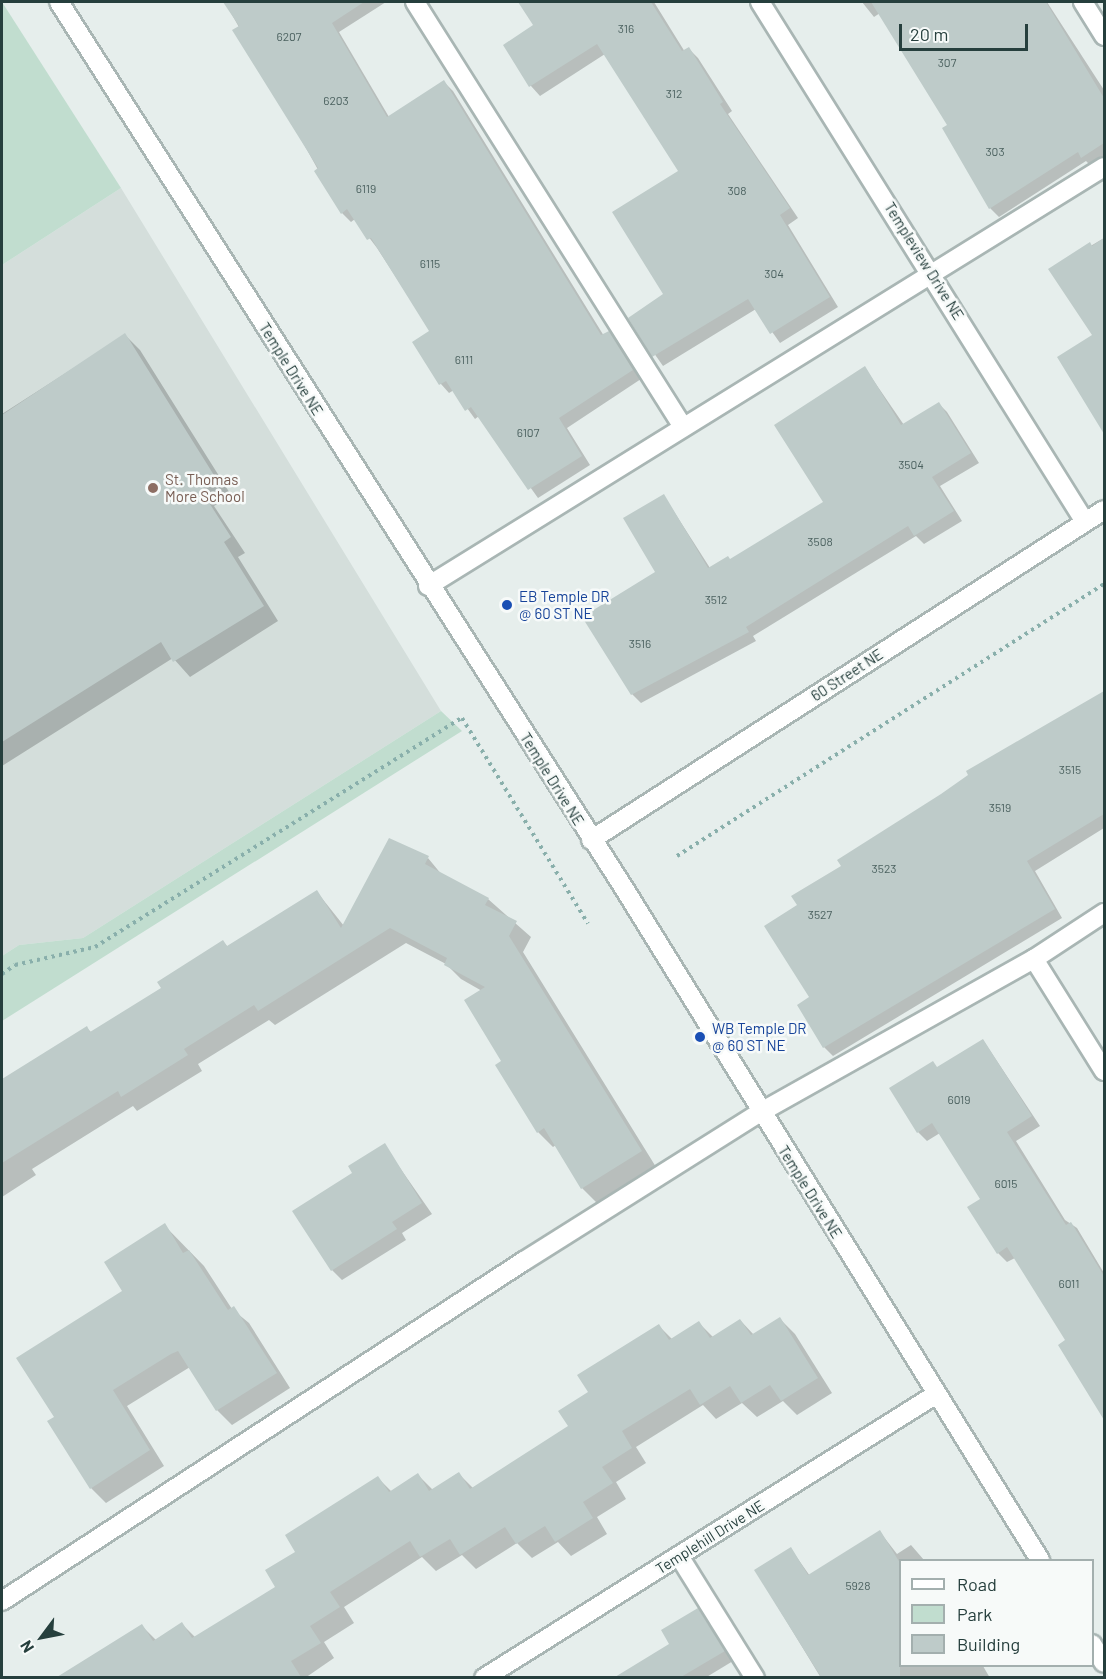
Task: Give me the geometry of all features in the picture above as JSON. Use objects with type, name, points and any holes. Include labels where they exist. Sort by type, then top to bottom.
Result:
[{"type":"street","name":"Temple Drive NE","points":[[59,2],[591,840],[1039,1559]]},
{"type":"street","points":[[415,2],[683,427]]},
{"type":"street","name":"Templeview Drive NE","points":[[760,2],[932,272],[1085,522]]},
{"type":"street","points":[[1083,2],[1104,36]]},
{"type":"street","points":[[428,586],[1104,167]]},
{"type":"street","name":"60 Street NE","points":[[591,840],[1104,510]]},
{"type":"street","points":[[2,1601],[524,1261],[761,1112],[1034,959],[1104,913]]},
{"type":"street","points":[[1034,959],[1104,1071]]},
{"type":"street","name":"Templehill Drive NE","points":[[484,1677],[935,1395]]},
{"type":"street","points":[[679,1556],[755,1677]]},
{"type":"street","points":[[1094,1647],[1104,1663]]},
{"type":"path","points":[[678,856],[1104,585]]},
{"type":"path","points":[[2,974],[15,965],[95,947],[462,718],[588,924]]},
{"type":"shaded area","name":"St. Thomas More School","points":[[121,188],[441,711],[83,938],[19,945],[2,956],[2,265]]},
{"type":"green space","points":[[2,2],[121,188],[2,265]]},
{"type":"green space","points":[[441,711],[462,731],[2,1021],[2,956],[19,945],[83,938]]},
{"type":"building","points":[[223,2],[364,2],[332,23],[387,117],[444,80],[601,335],[609,331],[633,370],[559,418],[582,456],[528,490],[471,407],[465,411],[446,381],[439,385],[412,342],[429,331],[371,238],[367,240],[347,209],[341,214],[314,171],[318,168],[232,30],[239,26]]},
{"type":"building","points":[[518,2],[651,2],[682,51],[689,47],[723,102],[720,104],[790,208],[780,215],[830,297],[770,334],[748,299],[652,357],[628,318],[663,294],[612,212],[678,171],[597,44],[529,87],[503,45],[533,25]]},
{"type":"building","points":[[871,2],[1046,2],[1104,98],[1104,143],[1081,158],[1078,152],[989,209],[942,128],[947,125]]},
{"type":"building","points":[[1104,238],[1104,434],[1057,357],[1092,335],[1048,269],[1090,242],[1092,246]]},
{"type":"building","points":[[125,333],[217,480],[201,490],[231,537],[224,542],[264,606],[173,662],[161,642],[2,742],[2,415]]},
{"type":"building","points":[[865,366],[901,425],[939,402],[971,453],[932,477],[954,511],[914,536],[908,526],[746,627],[749,632],[631,695],[582,617],[655,572],[623,518],[664,494],[708,568],[728,556],[730,559],[823,502],[774,425]]},
{"type":"building","points":[[1104,691],[1104,814],[1027,861],[1055,909],[823,1048],[797,1005],[809,997],[764,926],[797,905],[791,896],[841,866],[837,860],[941,794],[968,775],[966,771]]},
{"type":"building","points":[[389,838],[429,856],[425,864],[489,898],[485,905],[517,921],[509,936],[642,1151],[581,1189],[544,1128],[537,1133],[495,1065],[501,1061],[464,1000],[485,987],[444,965],[447,958],[390,928],[258,1011],[254,1005],[184,1049],[188,1055],[121,1097],[118,1091],[2,1163],[2,1079],[87,1026],[90,1032],[161,988],[157,982],[223,940],[227,946],[317,890],[341,928]]},
{"type":"building","points":[[983,1039],[1032,1116],[1007,1132],[1066,1225],[1071,1222],[1104,1276],[1104,1420],[1058,1345],[1065,1340],[1007,1247],[997,1254],[967,1207],[980,1199],[932,1123],[917,1133],[889,1088],[933,1061],[937,1067]]},
{"type":"building","points":[[385,1143],[422,1203],[392,1222],[397,1229],[331,1271],[292,1211],[352,1173],[348,1166]]},
{"type":"building","points":[[165,1223],[183,1253],[189,1250],[228,1310],[234,1306],[277,1373],[216,1411],[178,1351],[171,1354],[113,1390],[150,1450],[90,1489],[47,1421],[54,1417],[16,1358],[122,1291],[104,1262]]},
{"type":"building","points":[[780,1317],[818,1378],[781,1401],[770,1385],[741,1403],[730,1386],[700,1405],[690,1389],[622,1431],[632,1448],[602,1467],[613,1483],[583,1502],[593,1518],[555,1542],[545,1526],[516,1544],[505,1527],[460,1555],[450,1539],[420,1557],[410,1541],[330,1592],[340,1607],[310,1626],[321,1643],[291,1661],[301,1677],[57,1677],[142,1624],[153,1641],[182,1622],[192,1638],[275,1587],[265,1570],[295,1552],[285,1535],[378,1476],[389,1492],[418,1473],[429,1491],[459,1472],[470,1489],[568,1426],[558,1411],[588,1392],[577,1375],[659,1324],[669,1340],[699,1321],[710,1338],[740,1319],[751,1335]]},
{"type":"building","points":[[880,1530],[899,1561],[900,1677],[821,1677],[754,1570],[791,1547],[808,1575]]},
{"type":"building","points":[[698,1608],[725,1651],[681,1677],[615,1677],[669,1644],[661,1630]]},
{"type":"place","name":"St. Thomas More School","points":[[153,488]]},
{"type":"place","name":"EB Temple DR @ 60 ST NE","points":[[507,605]]},
{"type":"place","name":"WB Temple DR @ 60 ST NE","points":[[700,1037]]}]
